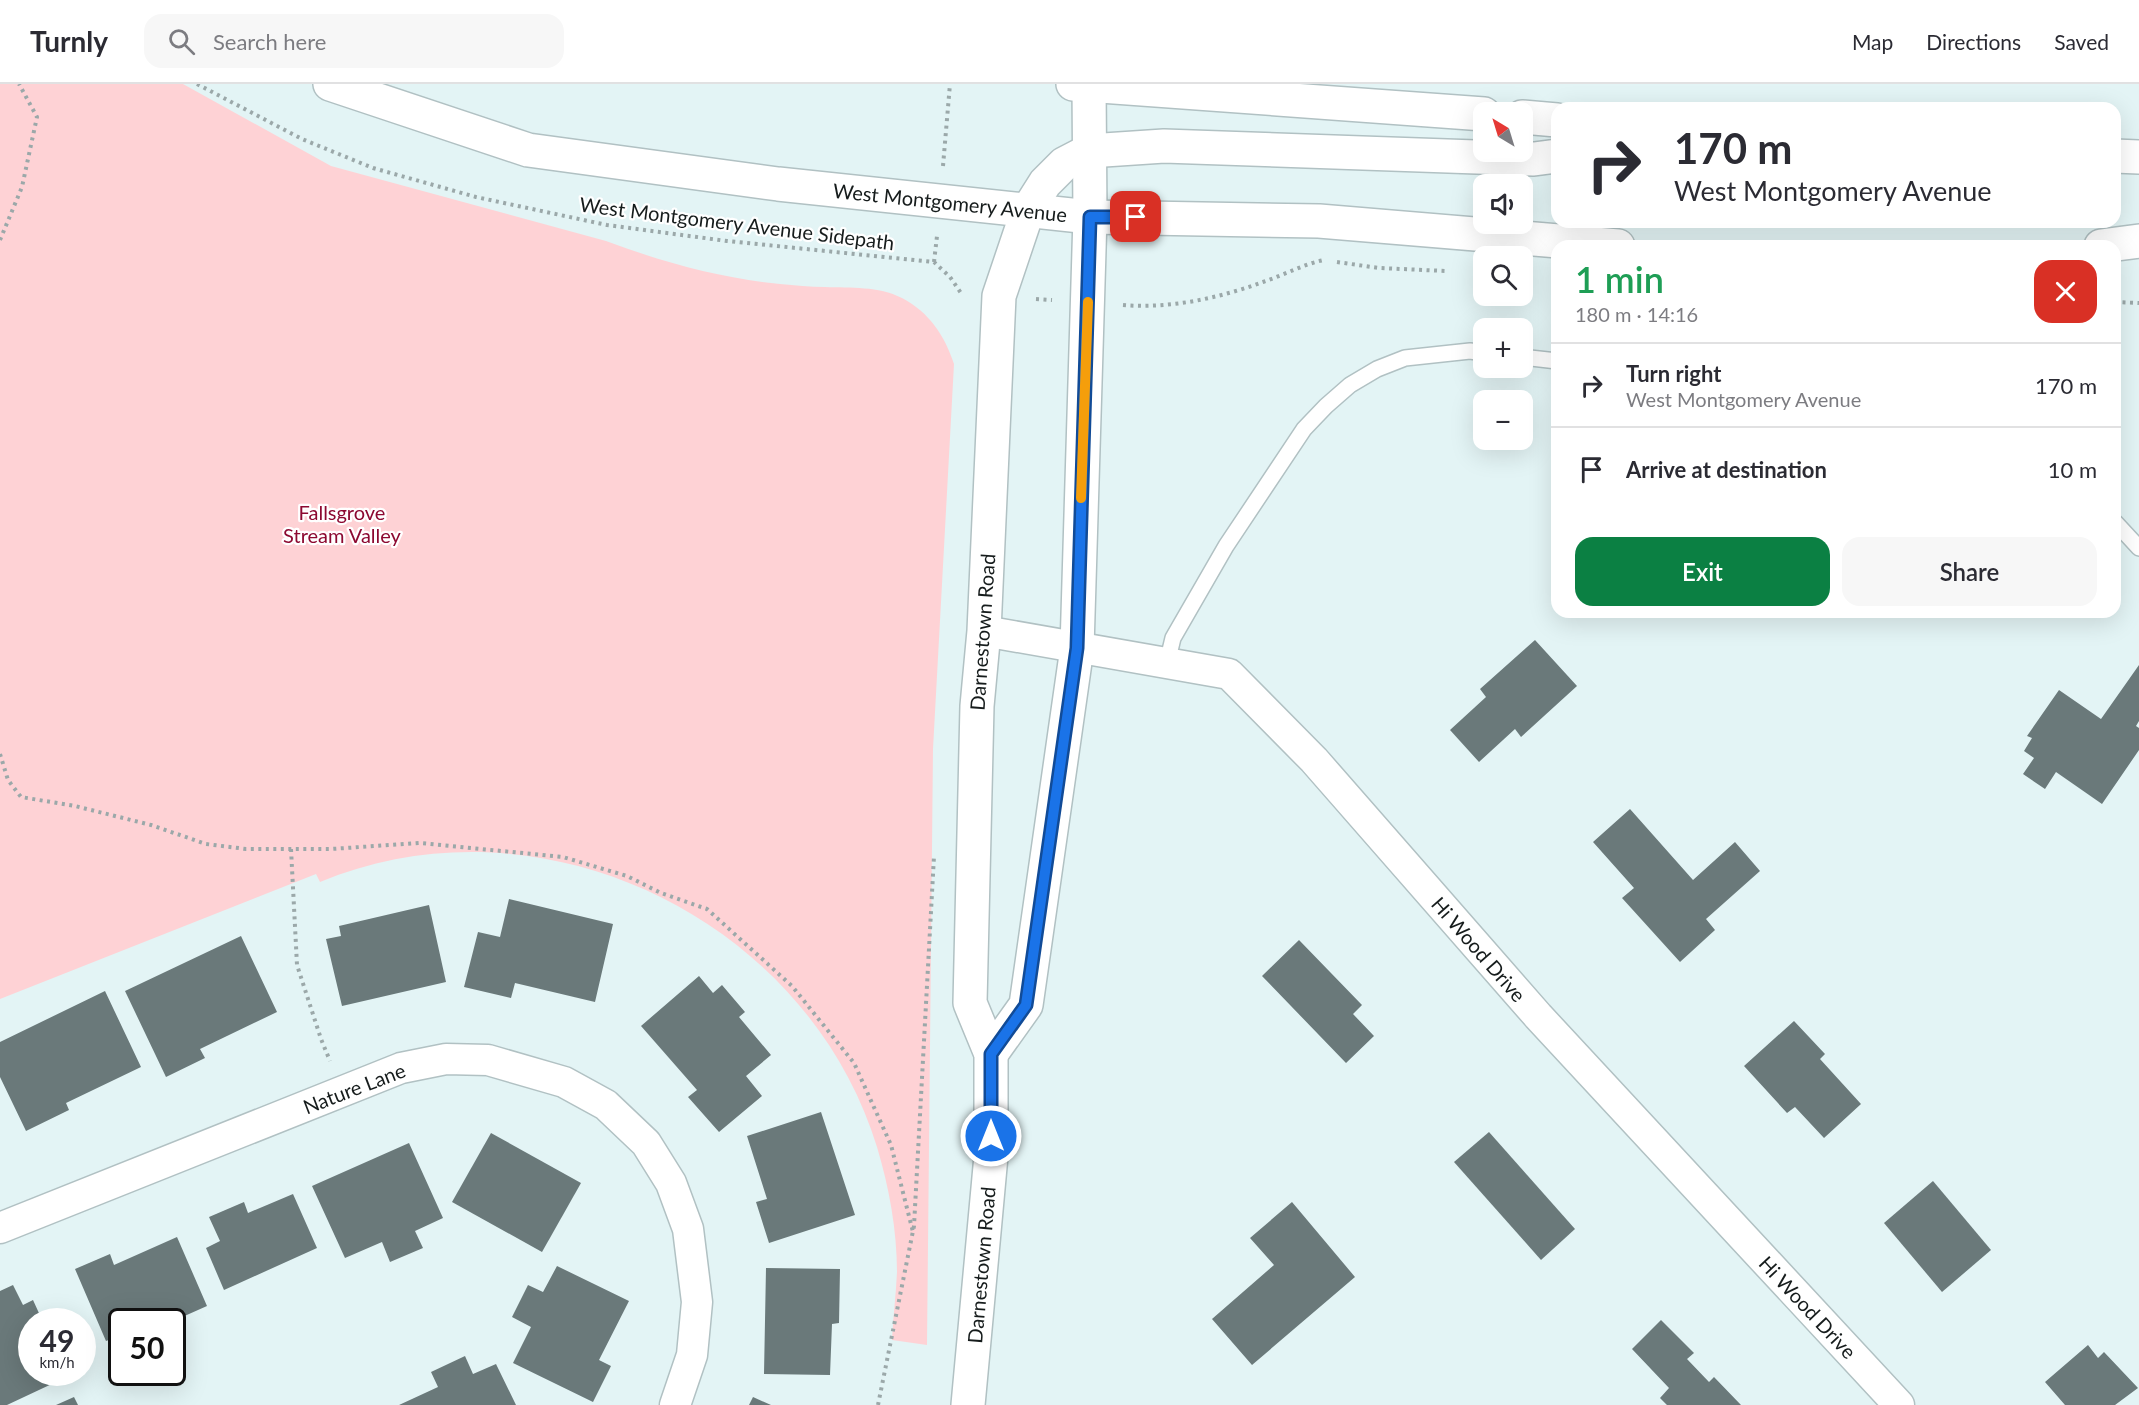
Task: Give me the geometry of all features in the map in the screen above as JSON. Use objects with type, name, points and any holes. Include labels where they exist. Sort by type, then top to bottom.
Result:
[{"type":"main road","name":"West Montgomery Avenue","points":[[330,84],[528,150],[778,184],[1090,217],[1319,221],[1551,240]]},
{"type":"main road","points":[[991,1054],[1026,1005],[1077,648],[1090,217],[1089,152],[1081,85],[1473,113]]},
{"type":"main road","points":[[1533,118],[1551,119]]},
{"type":"main road","points":[[1089,152],[1164,146],[1534,159],[1551,157]]},
{"type":"main road","name":"Darnestown Road","points":[[968,1405],[991,1156],[991,1054],[970,1003],[977,706],[984,631],[999,296],[1028,210],[1045,183],[1064,164],[1089,152]]},
{"type":"main road","points":[[2121,156],[2139,158]]},
{"type":"main road","points":[[2121,243],[2139,241]]},
{"type":"street","name":"Hi Wood Drive","points":[[984,631],[1228,675],[1314,760],[1538,1016],[1899,1405]]},
{"type":"street","name":"Nature Lane","points":[[0,1228],[401,1068],[446,1059],[488,1060],[564,1082],[606,1105],[646,1143],[671,1183],[688,1229],[697,1302],[692,1355],[675,1405]]},
{"type":"lane","points":[[1167,663],[1173,638],[1226,546],[1304,429],[1326,406],[1350,385],[1377,369],[1405,358],[1473,351]]},
{"type":"lane","points":[[1533,358],[1551,360]]},
{"type":"lane","points":[[2121,528],[2139,548]]},
{"type":"path","points":[[0,240],[22,187],[37,117],[19,84]]},
{"type":"path","name":"West Montgomery Avenue Sidepath","points":[[197,84],[302,139],[373,168],[476,197],[607,225],[727,241],[934,262],[950,277],[961,292],[961,304]]},
{"type":"path","points":[[943,163],[950,84]]},
{"type":"path","points":[[1127,306],[1145,307],[1203,300],[1263,282],[1323,259],[1379,268],[1449,271]]},
{"type":"path","points":[[1034,299],[1060,300]]},
{"type":"path","points":[[2121,302],[2139,303]]},
{"type":"path","points":[[0,754],[8,780],[21,797],[75,806],[151,825],[206,844],[246,849],[331,849],[420,843],[563,857],[627,876],[661,893],[707,909],[792,986],[854,1063],[891,1145],[913,1232]]},
{"type":"path","points":[[291,849],[297,965],[321,1039],[343,1091]]},
{"type":"path","points":[[878,1405],[913,1232],[935,849]]},
{"type":"green space","name":"Fallsgrove Stream Valley","points":[[0,84],[183,84],[331,166],[606,241],[648,256],[713,273],[780,284],[884,291],[912,304],[935,326],[954,364],[933,749],[927,1345],[892,1340],[897,1272],[892,1209],[877,1147],[842,1066],[792,996],[729,939],[656,894],[575,865],[491,853],[405,858],[320,882],[316,874],[0,999]]},
{"type":"building","points":[[1535,640],[1577,686],[1521,737],[1515,729],[1479,762],[1450,730],[1486,697],[1480,689]]},
{"type":"building","points":[[2139,665],[2139,721],[2136,726],[2139,728],[2139,750],[2102,804],[2056,772],[2045,789],[2023,774],[2034,758],[2024,751],[2032,738],[2027,736],[2059,690],[2101,719]]},
{"type":"building","points":[[1630,809],[1693,880],[1735,842],[1760,871],[1706,919],[1715,930],[1680,962],[1622,898],[1634,888],[1593,842]]},
{"type":"building","points":[[509,899],[613,924],[595,1002],[515,983],[511,998],[464,987],[478,932],[500,937]]},
{"type":"building","points":[[429,905],[446,982],[342,1006],[326,939],[341,936],[339,926]]},
{"type":"building","points":[[241,936],[277,1012],[200,1049],[205,1058],[166,1077],[125,991]]},
{"type":"building","points":[[1299,940],[1362,1005],[1353,1014],[1374,1036],[1346,1063],[1262,976]]},
{"type":"building","points":[[699,976],[713,993],[722,985],[745,1012],[739,1017],[771,1055],[746,1076],[762,1096],[719,1132],[688,1097],[697,1090],[641,1026]]},
{"type":"building","points":[[105,991],[141,1067],[66,1103],[69,1110],[26,1131],[0,1077],[0,1042]]},
{"type":"building","points":[[1794,1021],[1825,1054],[1820,1059],[1861,1104],[1824,1138],[1795,1107],[1787,1113],[1744,1066]]},
{"type":"building","points":[[821,1112],[855,1215],[769,1243],[756,1202],[767,1199],[747,1136]]},
{"type":"building","points":[[1489,1132],[1575,1229],[1541,1260],[1454,1162]]},
{"type":"building","points":[[491,1133],[581,1183],[542,1252],[452,1202]]},
{"type":"building","points":[[409,1143],[443,1218],[415,1231],[423,1248],[390,1262],[382,1242],[345,1258],[312,1186]]},
{"type":"building","points":[[1933,1181],[1991,1250],[1942,1292],[1884,1223]]},
{"type":"building","points":[[293,1194],[317,1248],[224,1290],[206,1248],[220,1241],[209,1217],[244,1202],[248,1213]]},
{"type":"building","points":[[1292,1202],[1355,1277],[1252,1365],[1212,1319],[1274,1265],[1250,1238]]},
{"type":"building","points":[[177,1237],[207,1306],[186,1315],[186,1308],[108,1308],[108,1340],[106,1341],[96,1318],[96,1308],[92,1308],[75,1269],[110,1254],[114,1265]]},
{"type":"building","points":[[557,1266],[629,1301],[599,1360],[611,1366],[593,1402],[513,1363],[531,1327],[512,1317],[528,1285],[543,1292]]},
{"type":"building","points":[[766,1268],[840,1269],[839,1323],[832,1324],[830,1375],[764,1374]]},
{"type":"building","points":[[13,1285],[23,1305],[33,1300],[37,1308],[18,1308],[18,1386],[47,1386],[7,1405],[0,1405],[0,1291]]},
{"type":"building","points":[[1661,1320],[1694,1353],[1687,1359],[1709,1382],[1714,1377],[1741,1405],[1667,1405],[1660,1398],[1669,1388],[1632,1349]]},
{"type":"building","points":[[2088,1345],[2098,1358],[2104,1352],[2138,1388],[2115,1405],[2065,1405],[2045,1382]]},
{"type":"building","points":[[465,1356],[473,1374],[496,1364],[516,1405],[399,1405],[438,1387],[431,1372]]},
{"type":"building","points":[[74,1397],[78,1405],[56,1405]]},
{"type":"building","points":[[753,1397],[771,1405],[749,1405]]},
{"type":"slow traffic","points":[[1081,498],[1088,302]]},
{"type":"route","points":[[991,1136],[991,1054],[1026,1005],[1077,648],[1090,217],[1136,217]]}]
